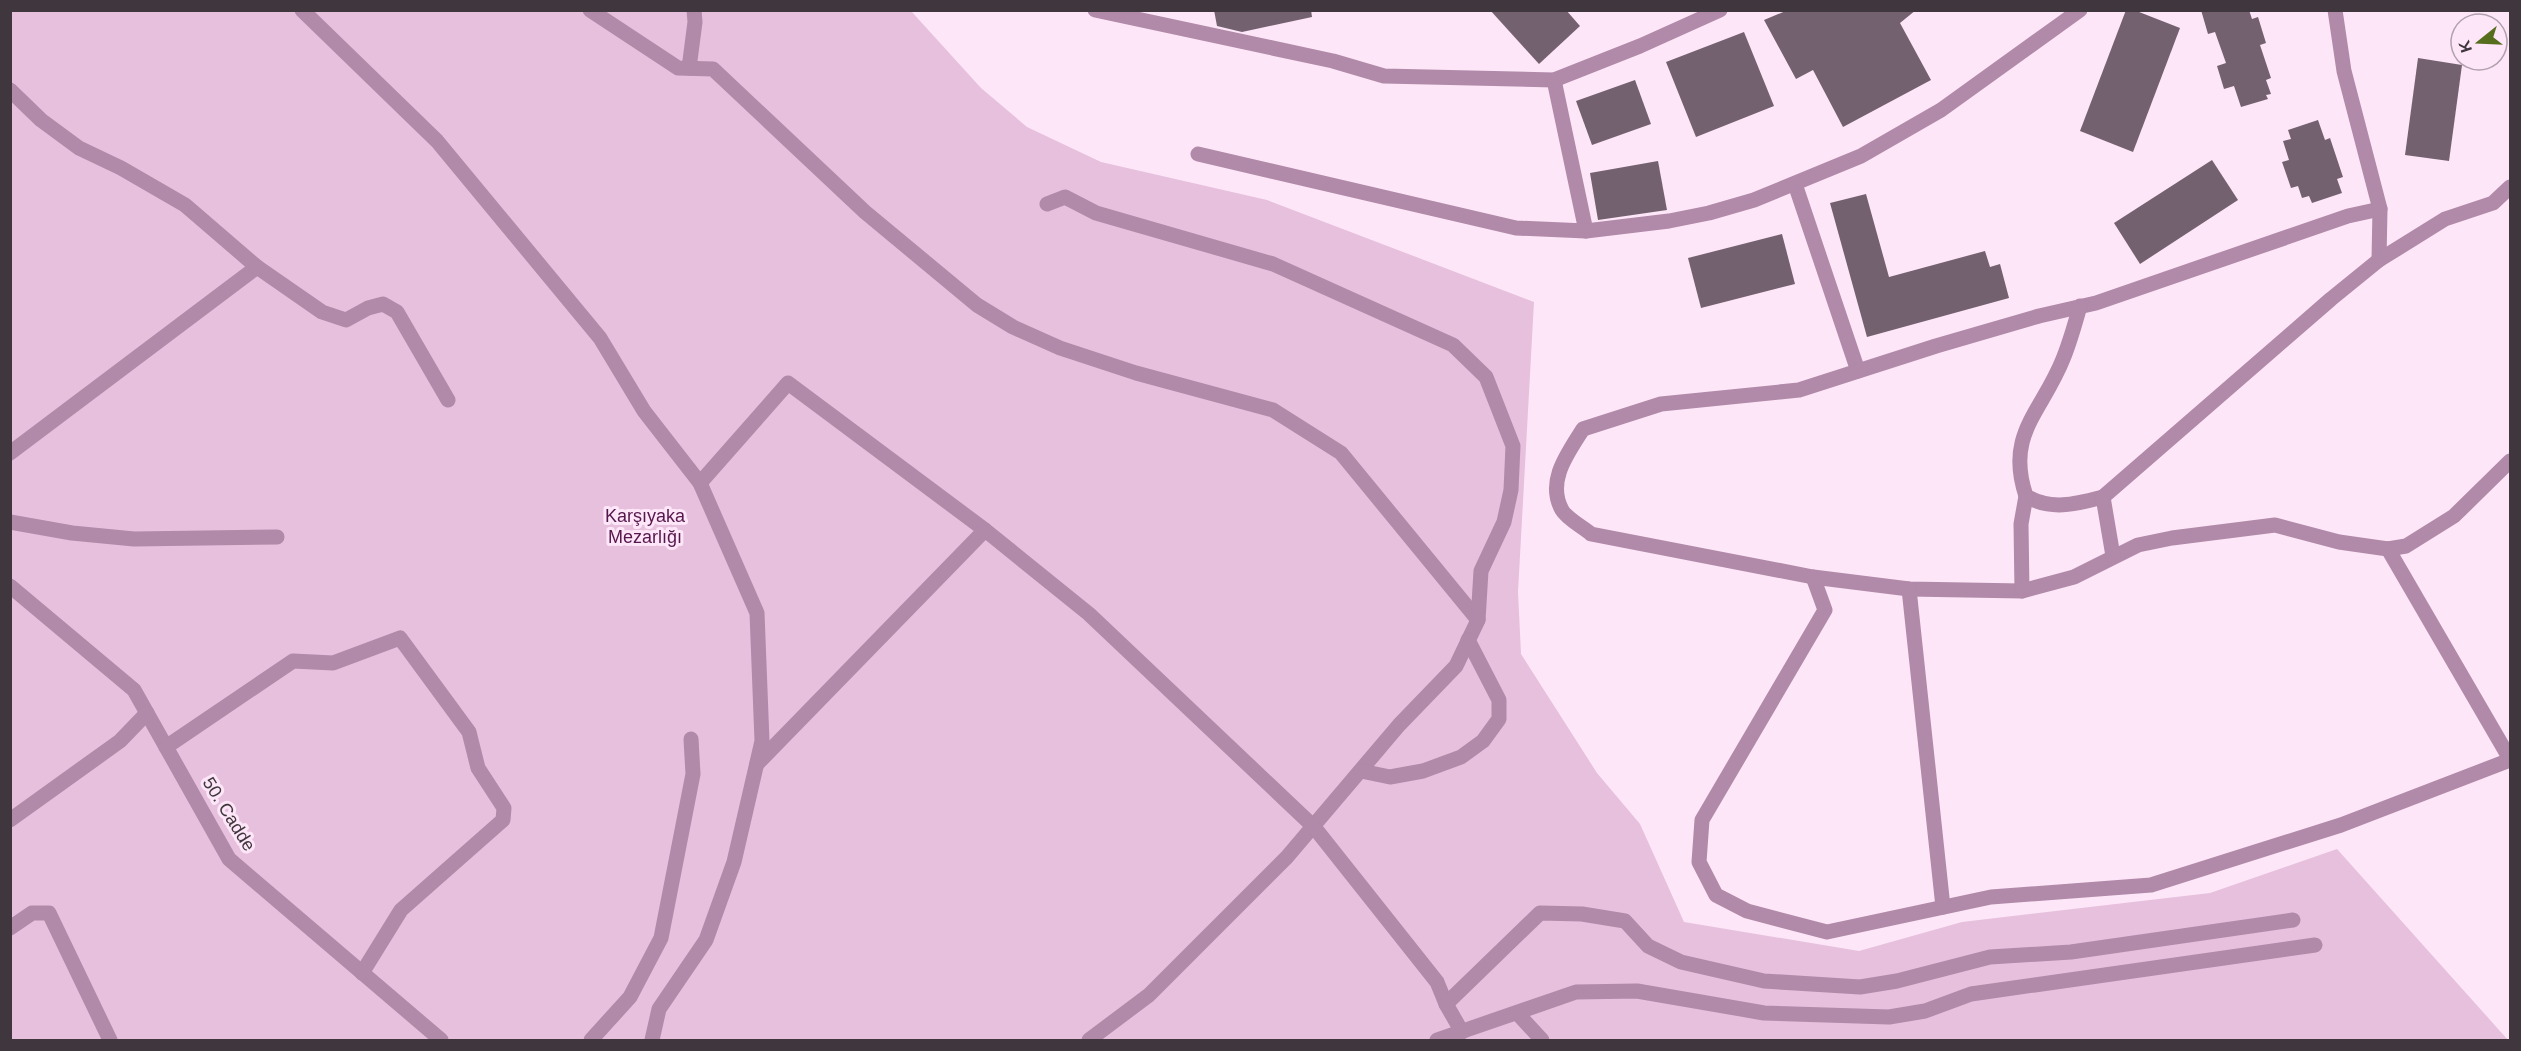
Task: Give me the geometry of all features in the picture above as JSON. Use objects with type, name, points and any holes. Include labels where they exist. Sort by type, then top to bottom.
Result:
[{"type":"street","points":[[302,10],[437,141],[600,338],[644,411],[700,483],[757,613],[762,741],[734,862],[706,940],[659,1009],[652,1041]]},
{"type":"street","points":[[590,10],[678,68],[713,69],[865,212],[977,304],[1013,327],[1060,348],[1125,369],[1273,410],[1341,453],[1478,620]]},
{"type":"street","points":[[689,68],[695,22],[694,10]]},
{"type":"street","points":[[1095,10],[1333,61],[1384,76],[1554,80],[1640,46],[1720,10]]},
{"type":"street","points":[[1198,153],[1516,228],[1586,231],[1709,213],[1754,200],[1861,156],[1941,110],[2080,10]]},
{"type":"street","points":[[2335,10],[2344,71],[2380,209],[2379,260]]},
{"type":"street","points":[[1554,80],[1586,231]]},
{"type":"street","points":[[10,90],[41,120],[79,148],[121,168],[185,205],[257,267],[322,312],[346,320],[368,308],[383,304],[397,312],[448,400]]},
{"type":"street","points":[[1795,184],[1858,371]]},
{"type":"street","points":[[2026,496],[2036,502],[2052,506],[2103,498],[2331,299],[2379,260],[2445,219],[2493,203],[2511,187]]},
{"type":"street","points":[[1047,204],[1065,197],[1096,213],[1273,264],[1453,345],[1485,377],[1513,446],[1511,490],[1504,522],[1481,571],[1478,620],[1456,666],[1399,725],[1287,857],[1149,994],[1089,1041]]},
{"type":"street","points":[[2380,209],[2348,216],[2096,303],[2005,326],[1799,390],[1661,404],[1583,429],[1565,458],[1555,485],[1562,512],[1591,534],[1813,578],[1909,589],[2022,591],[2073,577],[2138,545],[2172,538],[2276,525],[2339,542],[2388,549],[2406,546],[2454,516],[2511,461]]},
{"type":"street","points":[[10,453],[257,267]]},
{"type":"street","points":[[2022,591],[2021,524],[2026,496],[2019,475],[2020,446],[2063,360],[2080,306]]},
{"type":"street","points":[[700,483],[788,383],[984,530],[1089,614],[1314,827],[1437,982],[1462,1032]]},
{"type":"street","points":[[2103,498],[2113,556]]},
{"type":"street","points":[[10,522],[72,533],[134,539],[277,537]]},
{"type":"street","points":[[757,764],[984,530]]},
{"type":"street","points":[[1813,578],[1825,610],[1702,820],[1699,862],[1716,895],[1747,911],[1827,932],[1990,897],[2151,885],[2341,825],[2511,760],[2388,549]]},
{"type":"street","name":"50. Cadde","points":[[10,586],[134,690],[229,859],[441,1041]]},
{"type":"street","points":[[1909,589],[1943,907]]},
{"type":"street","points":[[166,747],[293,661],[333,663],[400,638],[469,732],[478,768],[504,808],[503,820],[401,910],[362,973]]},
{"type":"street","points":[[1361,771],[1390,777],[1423,771],[1461,757],[1483,741],[1499,719],[1499,700],[1468,640]]},
{"type":"street","points":[[10,820],[120,741],[147,713]]},
{"type":"street","points":[[591,1041],[630,997],[660,938],[693,774],[691,739]]},
{"type":"street","points":[[10,928],[32,913],[50,913],[110,1041]]},
{"type":"street","points":[[1446,1004],[1540,913],[1582,914],[1625,921],[1648,946],[1681,962],[1764,981],[1860,987],[1897,981],[1990,957],[2070,952],[2293,920]]},
{"type":"street","points":[[1437,1041],[1576,992],[1637,991],[1764,1012],[1889,1017],[1925,1011],[1971,994],[2315,945]]},
{"type":"street","points":[[1516,1013],[1542,1041]]},
{"type":"green space","name":"Karşıyaka Mezarlığı","points":[[10,11],[911,11],[981,88],[1027,127],[1101,162],[1267,200],[1534,302],[1518,592],[1521,654],[1597,773],[1640,824],[1684,922],[1859,951],[1962,922],[2210,893],[2337,849],[2508,1040],[11,1040]]},
{"type":"building","points":[[1214,10],[1311,10],[1312,17],[1242,32],[1217,26]]},
{"type":"building","points":[[1490,10],[1566,10],[1580,26],[1539,64]]},
{"type":"building","points":[[1788,10],[1916,10],[1900,23],[1931,80],[1843,127],[1813,70],[1796,79],[1764,20]]},
{"type":"building","points":[[2126,10],[2134,10],[2180,28],[2133,152],[2080,131]]},
{"type":"building","points":[[2201,10],[2249,10],[2252,19],[2258,17],[2266,43],[2260,45],[2271,78],[2266,80],[2271,94],[2266,95],[2268,99],[2241,107],[2234,86],[2224,89],[2217,66],[2226,63],[2215,32],[2208,34]]},
{"type":"building","points":[[1744,32],[1774,106],[1696,137],[1666,62]]},
{"type":"building","points":[[2418,58],[2449,63],[2449,72],[2461,72],[2449,161],[2405,155]]},
{"type":"building","points":[[1635,80],[1651,124],[1592,145],[1576,101]]},
{"type":"building","points":[[2318,120],[2325,140],[2330,138],[2343,177],[2337,179],[2342,193],[2312,203],[2309,196],[2302,198],[2298,186],[2291,188],[2282,162],[2289,160],[2283,141],[2291,139],[2288,130]]},
{"type":"building","points":[[2212,160],[2238,200],[2140,264],[2114,223]]},
{"type":"building","points":[[1658,161],[1667,210],[1598,220],[1590,173]]},
{"type":"building","points":[[1866,194],[1889,277],[1985,251],[1990,267],[2000,264],[2009,298],[1867,337],[1830,203]]},
{"type":"building","points":[[1782,234],[1795,284],[1701,308],[1688,258]]}]
